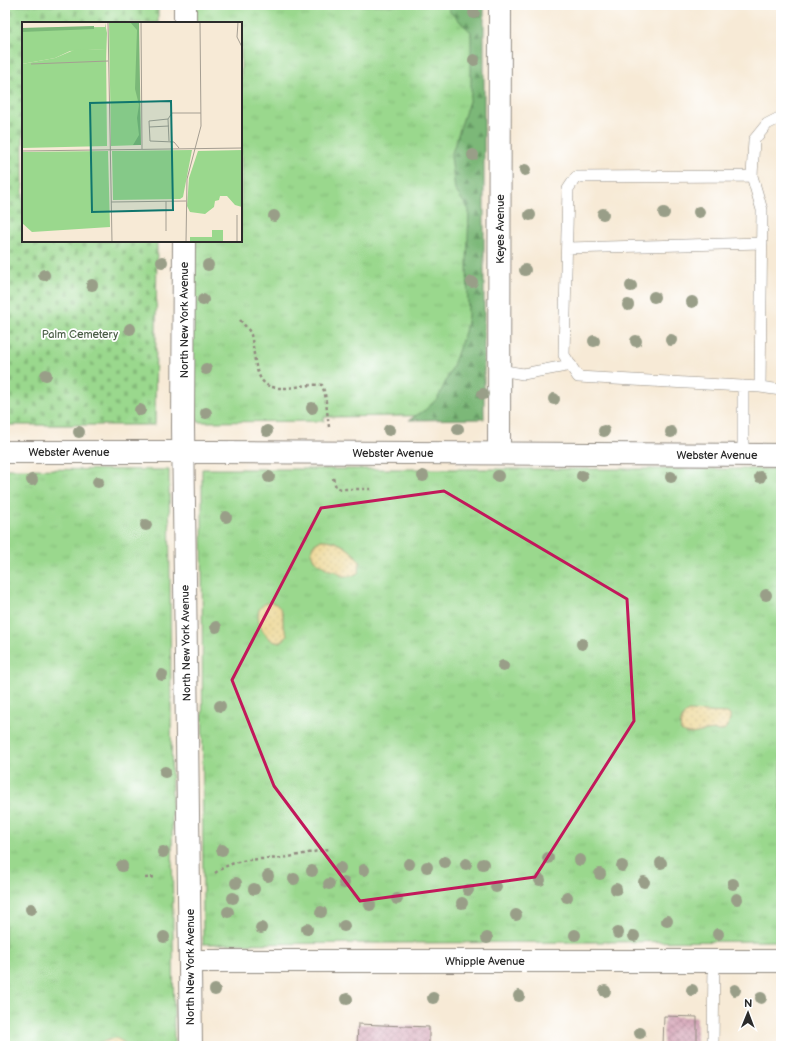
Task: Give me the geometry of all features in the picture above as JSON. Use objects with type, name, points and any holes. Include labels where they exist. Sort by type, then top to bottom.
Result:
[{"type":"street","points":[[185,5],[185,22]]},
{"type":"street","name":"Keyes Avenue","points":[[499,453],[500,5]]},
{"type":"street","name":"North New York Avenue","points":[[184,242],[184,452],[190,1046]]},
{"type":"street","name":"Webster Avenue","points":[[5,452],[781,455]]},
{"type":"street","name":"Whipple Avenue","points":[[190,961],[781,961]]},
{"type":"lane","points":[[764,387],[762,210],[752,176],[754,140],[767,124],[781,117]]},
{"type":"lane","points":[[752,176],[576,177],[568,188],[564,354],[578,377],[764,387],[781,390]]},
{"type":"lane","points":[[567,248],[762,243]]},
{"type":"lane","points":[[500,370],[523,374],[571,365]]},
{"type":"lane","points":[[743,455],[744,386]]},
{"type":"lane","points":[[713,1046],[714,961]]},
{"type":"path","points":[[240,320],[250,334],[256,368],[264,383],[270,387],[281,388],[322,385],[325,394],[333,479],[336,487],[340,490],[374,489]]},
{"type":"path","points":[[209,878],[221,868],[242,860],[281,858],[330,849]]},
{"type":"path","points":[[145,878],[155,878]]},
{"type":"highlighted area","points":[[444,491],[627,599],[634,721],[535,877],[360,901],[274,786],[232,680],[321,508]]},
{"type":"green space","name":"Palm Cemetery","points":[[5,5],[158,5],[158,22],[22,22],[22,242],[157,242],[155,425],[5,425]]},
{"type":"green space","points":[[191,5],[479,5],[477,415],[324,417],[324,421],[198,422],[198,419],[186,419],[188,242],[242,242],[242,22],[191,22]]},
{"type":"green space","points":[[448,5],[484,5],[484,419],[409,420],[425,410],[438,398],[452,368],[465,332],[468,316],[467,264],[469,210],[455,190],[451,156],[471,95],[471,32],[449,11]]},
{"type":"green space","points":[[5,469],[169,470],[174,1046],[5,1046]]},
{"type":"green space","points":[[202,469],[781,469],[781,941],[203,944]]},
{"type":"sand","points":[[321,540],[338,543],[353,553],[360,562],[359,572],[352,576],[342,576],[335,571],[329,570],[314,560],[311,553],[313,545]]},
{"type":"sand","points":[[270,602],[276,604],[281,609],[283,615],[283,625],[287,634],[282,641],[276,642],[269,638],[263,631],[259,622],[258,614],[261,606]]},
{"type":"sand","points":[[688,711],[727,713],[730,715],[730,719],[723,731],[687,734],[681,731],[680,726]]},
{"type":"sand","points":[[116,1038],[128,1046],[87,1046]]},
{"type":"building","points":[[664,1016],[697,1017],[697,1046],[663,1046]]},
{"type":"building","points":[[358,1024],[429,1027],[429,1046],[357,1046]]}]
